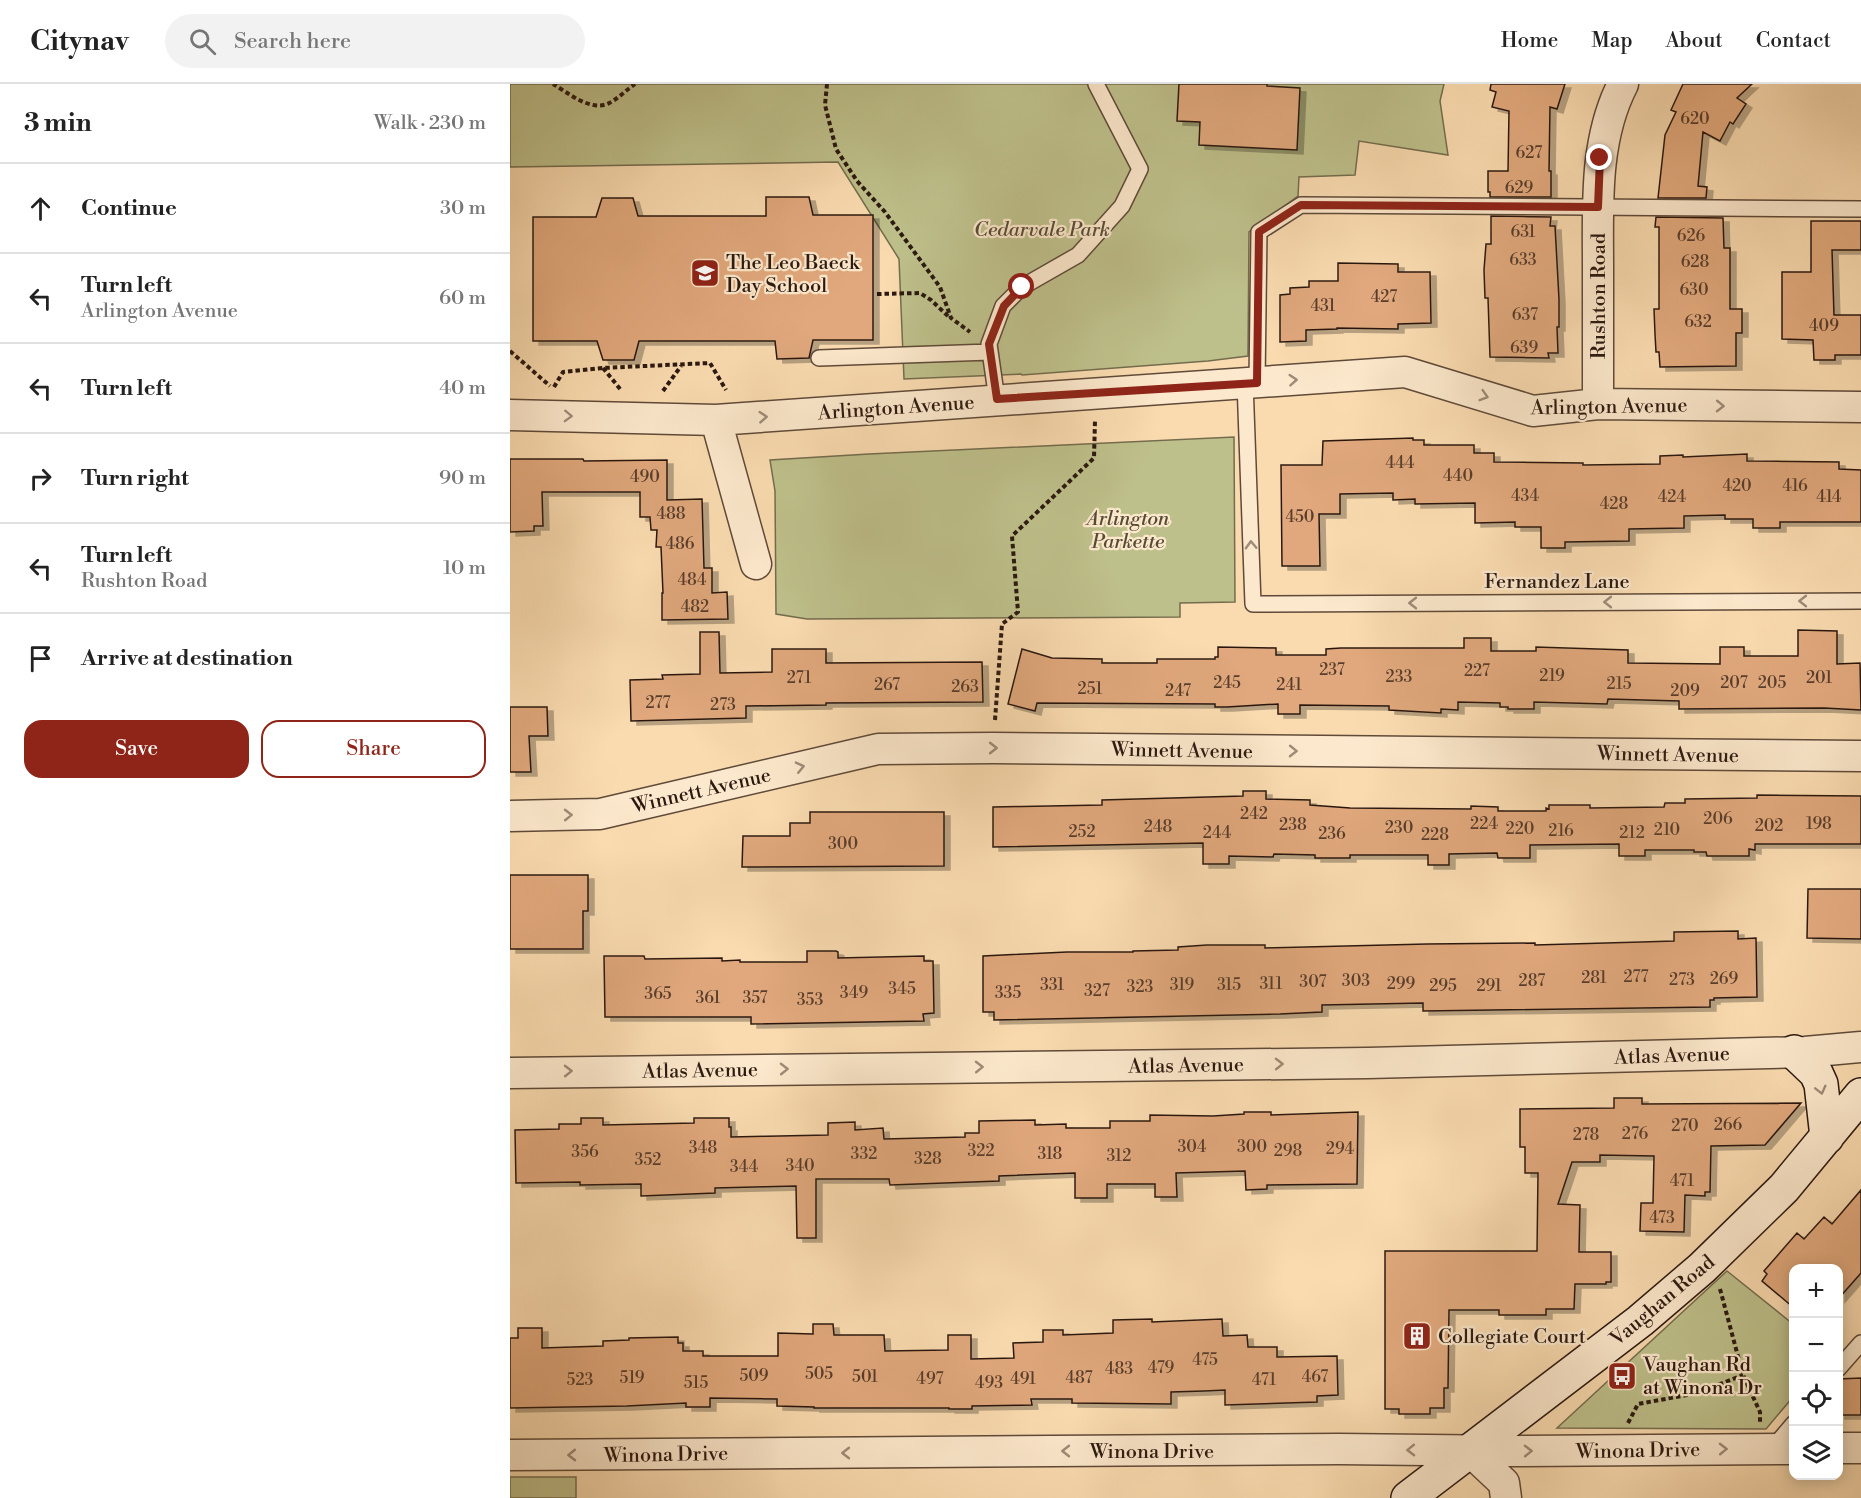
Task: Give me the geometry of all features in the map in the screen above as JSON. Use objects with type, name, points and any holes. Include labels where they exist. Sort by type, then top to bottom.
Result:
[{"type":"street","name":"Rushton Road","points":[[1598,404],[1600,158],[1615,100],[1623,84]]},
{"type":"street","name":"Arlington Avenue","points":[[510,416],[997,399],[1405,372],[1533,411],[1598,404],[1861,407]]},
{"type":"street","points":[[722,407],[756,564]]},
{"type":"street","name":"Winnett Avenue","points":[[510,816],[600,814],[878,749],[993,748],[1861,756]]},
{"type":"street","name":"Atlas Avenue","points":[[510,1073],[1368,1063],[1794,1052],[1861,1047]]},
{"type":"street","points":[[1794,1052],[1816,1073],[1821,1084],[1827,1137]]},
{"type":"street","name":"Vaughan Road","points":[[1408,1498],[1640,1321],[1702,1268],[1784,1188],[1861,1095]]},
{"type":"street","name":"Winona Drive","points":[[510,1455],[1327,1449],[1470,1451],[1775,1442]]},
{"type":"street","points":[[1843,1448],[1861,1448]]},
{"type":"street","points":[[1470,1451],[1504,1483],[1506,1498]]},
{"type":"lane","points":[[997,399],[989,348],[1004,306],[1022,287],[1078,255],[1122,206],[1140,169],[1096,84]]},
{"type":"lane","points":[[1251,382],[1259,232],[1301,205],[1861,209]]},
{"type":"lane","points":[[819,358],[989,348]]},
{"type":"lane","name":"Fernandez Lane","points":[[1251,382],[1253,604],[1861,601]]},
{"type":"lane","points":[[1843,1364],[1861,1342]]},
{"type":"lane","points":[[1775,1442],[1791,1426]]},
{"type":"path","points":[[553,84],[596,106],[607,104],[635,84]]},
{"type":"path","points":[[827,84],[825,105],[836,149],[857,181],[885,212],[940,287],[951,318]]},
{"type":"path","points":[[878,294],[920,293],[989,348]]},
{"type":"path","points":[[510,351],[553,389],[555,395]]},
{"type":"path","points":[[553,389],[563,372],[710,363],[722,407]]},
{"type":"path","points":[[659,396],[682,365]]},
{"type":"path","points":[[602,368],[624,394]]},
{"type":"path","points":[[993,748],[1002,624],[1018,612],[1012,536],[1094,458],[1095,393]]},
{"type":"path","points":[[1719,1286],[1743,1375],[1775,1442]]},
{"type":"path","points":[[1624,1429],[1638,1404],[1698,1394],[1743,1375]]},
{"type":"green space","name":"Cedarvale Park","points":[[510,84],[1444,84],[1440,101],[1448,155],[1359,141],[1355,175],[1299,177],[1298,196],[1249,232],[1248,356],[1022,375],[904,379],[899,259],[838,162],[510,167]]},
{"type":"green space","name":"Arlington Parkette","points":[[1234,437],[1235,602],[1180,603],[1180,617],[807,619],[776,614],[775,491],[770,460]]},
{"type":"green space","points":[[1727,1271],[1789,1321],[1789,1402],[1766,1429],[1557,1428]]},
{"type":"green space","points":[[510,1477],[576,1477],[576,1498],[510,1498]]},
{"type":"building","points":[[1179,84],[1267,84],[1267,86],[1300,88],[1297,150],[1199,145],[1200,122],[1177,121]]},
{"type":"building","points":[[1491,84],[1565,84],[1557,109],[1550,107],[1551,197],[1490,197],[1488,171],[1508,171],[1509,111],[1492,107],[1496,92],[1490,90]]},
{"type":"building","points":[[1683,84],[1752,84],[1737,98],[1746,104],[1733,124],[1730,122],[1720,141],[1703,132],[1698,186],[1707,187],[1706,198],[1658,198],[1665,135],[1676,112],[1671,110]]},
{"type":"building","points":[[766,197],[809,197],[813,215],[873,215],[873,340],[813,340],[809,358],[777,359],[775,341],[639,341],[634,360],[603,360],[597,341],[533,341],[533,217],[596,217],[602,198],[633,198],[638,216],[766,216]]},
{"type":"building","points":[[1491,216],[1551,217],[1550,226],[1555,226],[1559,299],[1558,353],[1548,353],[1549,358],[1490,357],[1488,298],[1485,298],[1484,270],[1486,244],[1491,244]]},
{"type":"building","points":[[1656,217],[1723,218],[1724,248],[1730,248],[1730,309],[1742,309],[1742,333],[1736,333],[1736,366],[1660,367],[1659,352],[1656,352],[1654,309],[1659,309],[1659,227],[1655,227]]},
{"type":"building","points":[[1811,221],[1861,221],[1861,250],[1832,250],[1834,315],[1861,315],[1861,355],[1835,355],[1835,360],[1814,360],[1813,340],[1782,339],[1782,272],[1811,272]]},
{"type":"building","points":[[1338,263],[1398,264],[1398,272],[1430,272],[1431,323],[1398,324],[1398,329],[1306,330],[1306,341],[1280,342],[1280,295],[1290,294],[1290,288],[1309,287],[1309,281],[1338,281]]},
{"type":"building","points":[[1413,438],[1413,440],[1424,440],[1424,445],[1474,445],[1474,453],[1494,453],[1494,462],[1583,463],[1583,465],[1660,464],[1660,456],[1747,454],[1747,461],[1839,462],[1839,469],[1861,470],[1861,522],[1780,522],[1780,528],[1753,528],[1753,519],[1725,519],[1725,515],[1684,516],[1684,528],[1629,529],[1629,541],[1565,542],[1565,548],[1541,548],[1541,527],[1515,527],[1515,522],[1475,523],[1475,503],[1415,504],[1415,499],[1393,500],[1393,493],[1340,494],[1340,514],[1319,514],[1320,566],[1282,566],[1281,465],[1322,465],[1323,441]]},
{"type":"building","points":[[510,459],[667,460],[667,500],[702,499],[704,568],[712,568],[712,593],[727,592],[728,619],[662,620],[661,547],[656,547],[657,530],[651,530],[650,517],[640,517],[640,492],[542,492],[543,526],[534,526],[534,531],[510,532]]},
{"type":"building","points":[[1798,630],[1837,631],[1837,664],[1860,663],[1861,710],[1679,709],[1679,701],[1608,699],[1607,704],[1534,702],[1534,709],[1508,709],[1508,707],[1500,707],[1500,703],[1458,702],[1458,710],[1441,709],[1441,713],[1389,710],[1389,706],[1300,705],[1300,714],[1278,714],[1278,704],[1215,707],[1215,704],[1037,703],[1035,711],[1008,704],[1022,649],[1052,658],[1102,659],[1102,663],[1157,663],[1157,659],[1215,659],[1218,657],[1218,647],[1276,648],[1276,655],[1326,655],[1326,649],[1341,648],[1464,648],[1464,638],[1491,638],[1491,651],[1536,651],[1536,647],[1628,650],[1628,663],[1720,664],[1720,647],[1744,647],[1744,656],[1798,656]]},
{"type":"building","points":[[700,632],[719,632],[720,673],[772,672],[772,649],[826,649],[826,663],[982,662],[983,702],[746,706],[746,718],[631,721],[630,680],[663,679],[662,675],[700,674]]},
{"type":"building","points":[[510,707],[547,707],[548,736],[529,736],[531,772],[510,772]]},
{"type":"building","points":[[1243,791],[1266,791],[1266,799],[1310,800],[1310,805],[1350,808],[1471,809],[1471,806],[1498,807],[1498,811],[1546,811],[1549,805],[1590,805],[1590,808],[1664,807],[1665,803],[1685,803],[1685,799],[1757,798],[1757,795],[1861,796],[1861,844],[1755,844],[1755,850],[1749,849],[1749,856],[1707,856],[1706,852],[1694,852],[1694,850],[1645,850],[1645,856],[1619,856],[1619,844],[1530,845],[1530,858],[1498,858],[1497,853],[1449,854],[1449,865],[1428,865],[1428,855],[1350,855],[1350,858],[1315,858],[1315,855],[1274,854],[1273,857],[1229,856],[1229,864],[1203,864],[1203,843],[993,847],[993,807],[1102,805],[1102,800],[1243,796]]},
{"type":"building","points":[[810,812],[944,812],[944,866],[742,867],[743,836],[790,836],[790,823],[810,823]]},
{"type":"building","points":[[510,875],[588,875],[588,911],[583,911],[583,949],[510,949]]},
{"type":"building","points":[[1808,889],[1861,889],[1861,939],[1807,938]]},
{"type":"building","points":[[1738,931],[1738,939],[1756,938],[1757,997],[1714,998],[1710,1000],[1710,1007],[1423,1011],[1423,1003],[1322,1005],[1322,1012],[1280,1014],[994,1020],[994,1012],[983,1012],[983,956],[1178,950],[1178,947],[1207,945],[1265,945],[1265,948],[1674,941],[1674,932]]},
{"type":"building","points":[[807,951],[836,951],[838,958],[924,956],[924,961],[933,961],[934,1013],[923,1014],[924,1021],[751,1024],[751,1017],[605,1017],[604,956],[644,956],[645,959],[722,958],[722,961],[740,960],[740,962],[807,962]]},
{"type":"building","points":[[1614,1098],[1642,1098],[1642,1104],[1801,1103],[1765,1145],[1711,1146],[1710,1192],[1705,1192],[1705,1196],[1685,1195],[1684,1232],[1640,1231],[1641,1203],[1653,1203],[1654,1156],[1600,1155],[1600,1162],[1572,1162],[1558,1204],[1580,1205],[1579,1252],[1611,1252],[1611,1282],[1575,1284],[1574,1309],[1546,1309],[1546,1315],[1499,1315],[1499,1310],[1449,1310],[1448,1388],[1444,1388],[1444,1408],[1430,1408],[1430,1414],[1399,1414],[1399,1409],[1385,1409],[1385,1251],[1537,1251],[1538,1173],[1525,1173],[1525,1147],[1520,1147],[1520,1109],[1614,1108]]},
{"type":"building","points":[[1244,1112],[1271,1112],[1271,1115],[1358,1112],[1357,1184],[1267,1185],[1267,1189],[1246,1190],[1245,1171],[1176,1173],[1177,1197],[1155,1197],[1155,1184],[1107,1184],[1107,1198],[1075,1198],[1075,1173],[999,1176],[999,1181],[890,1185],[889,1179],[816,1179],[816,1238],[797,1238],[796,1186],[715,1188],[715,1193],[641,1196],[641,1184],[516,1183],[515,1130],[559,1129],[559,1124],[581,1124],[581,1118],[603,1118],[603,1125],[694,1123],[694,1118],[729,1118],[731,1137],[828,1135],[828,1123],[855,1122],[855,1130],[883,1128],[884,1139],[965,1137],[965,1133],[979,1133],[979,1121],[1035,1120],[1035,1125],[1066,1124],[1066,1128],[1110,1128],[1110,1121],[1150,1121],[1150,1115],[1213,1116],[1244,1114]]},
{"type":"building","points":[[1861,1190],[1861,1273],[1843,1293],[1843,1264],[1789,1264],[1789,1304],[1762,1281],[1767,1274],[1764,1271],[1797,1233],[1804,1239],[1824,1217],[1832,1224]]},
{"type":"building","points":[[1152,1319],[1152,1322],[1222,1319],[1223,1336],[1247,1335],[1248,1347],[1277,1347],[1277,1357],[1337,1356],[1338,1395],[1317,1396],[1317,1402],[1225,1405],[1225,1390],[1171,1392],[1171,1404],[1072,1403],[1072,1399],[1031,1399],[1032,1405],[972,1406],[972,1409],[814,1408],[777,1406],[777,1399],[710,1398],[710,1407],[686,1407],[686,1403],[510,1408],[510,1338],[518,1338],[518,1328],[542,1328],[542,1348],[603,1346],[603,1341],[629,1340],[629,1338],[678,1337],[678,1343],[683,1343],[683,1351],[703,1351],[703,1356],[778,1356],[778,1333],[813,1334],[813,1324],[833,1324],[834,1335],[884,1335],[885,1351],[948,1350],[948,1335],[971,1335],[971,1359],[1014,1358],[1013,1343],[1043,1342],[1043,1330],[1063,1330],[1063,1335],[1113,1333],[1113,1320]]},
{"type":"building","points":[[1861,1378],[1861,1415],[1843,1415],[1843,1379]]},
{"type":"place","name":"The Leo Baeck Day School","points":[[705,273]]},
{"type":"place","name":"Collegiate Court","points":[[1417,1336]]},
{"type":"place","name":"Vaughan Rd at Winona Dr","points":[[1622,1376]]},
{"type":"route","points":[[1022,287],[1004,306],[989,344],[997,399],[1257,383],[1259,232],[1301,205],[1598,207],[1600,158]]}]
